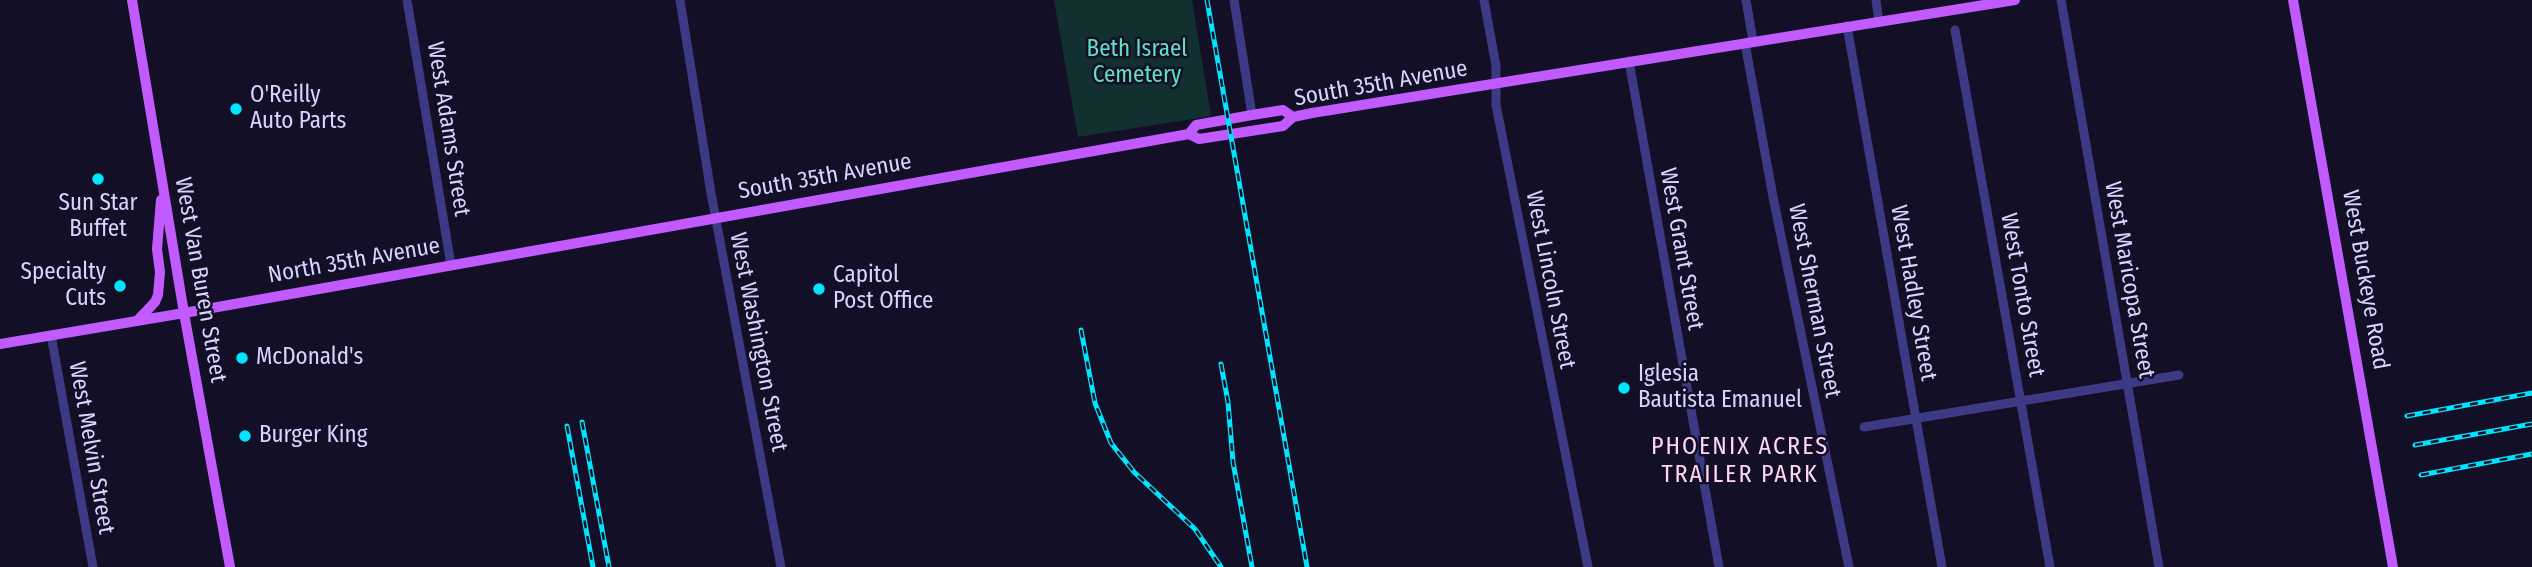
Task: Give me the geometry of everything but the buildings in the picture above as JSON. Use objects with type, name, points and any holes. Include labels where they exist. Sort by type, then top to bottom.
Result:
[{"type":"main road","name":"West Van Buren Street","points":[[132,0],[230,567]]},
{"type":"main road","name":"South 35th Avenue","points":[[716,218],[1189,134],[1199,139],[1283,126],[1293,117],[2015,0]]},
{"type":"main road","name":"West Buckeye Road","points":[[2293,0],[2393,567]]},
{"type":"main road","points":[[1189,134],[1196,125],[1252,115],[1283,110],[1293,117]]},
{"type":"main road","points":[[137,321],[158,295],[162,184]]},
{"type":"main road","name":"North 35th Avenue","points":[[0,344],[716,218]]},
{"type":"street","name":"West Adams Street","points":[[407,0],[451,265]]},
{"type":"street","name":"West Washington Street","points":[[680,0],[716,218],[780,567]]},
{"type":"street","points":[[1234,0],[1252,115]]},
{"type":"street","name":"West Lincoln Street","points":[[1484,0],[1496,66],[1496,104],[1588,567]]},
{"type":"street","name":"West Sherman Street","points":[[1746,0],[1749,42],[1788,273],[1849,567]]},
{"type":"street","points":[[1876,0],[1880,22]]},
{"type":"street","name":"West Maricopa Street","points":[[2061,0],[2159,567]]},
{"type":"street","name":"West Hadley Street","points":[[1847,26],[1942,567]]},
{"type":"street","name":"West Tonto Street","points":[[1955,30],[2050,567]]},
{"type":"street","name":"West Grant Street","points":[[1629,61],[1719,567]]},
{"type":"street","name":"West Melvin Street","points":[[51,335],[93,567]]},
{"type":"street","points":[[1864,427],[2179,375]]},
{"type":"green space","name":"Beth Israel Cemetery","points":[[1054,0],[1192,0],[1211,116],[1078,137]]},
{"type":"railway","points":[[1207,0],[1307,567]]},
{"type":"railway","points":[[1081,330],[1095,403],[1111,443],[1134,472],[1195,529],[1221,567]]},
{"type":"railway","points":[[1221,364],[1228,402],[1233,462],[1252,567]]},
{"type":"railway","points":[[2407,416],[2532,393]]},
{"type":"railway","points":[[582,422],[609,567]]},
{"type":"railway","points":[[2415,445],[2532,424]]},
{"type":"railway","points":[[567,426],[593,567]]},
{"type":"railway","points":[[2421,475],[2532,454]]},
{"type":"place","name":"O'Reilly Auto Parts","points":[[236,109]]},
{"type":"place","name":"Sun Star Buffet","points":[[98,179]]},
{"type":"place","name":"Specialty Cuts","points":[[120,286]]},
{"type":"place","name":"Capitol Post Office","points":[[819,289]]},
{"type":"place","name":"McDonald's","points":[[242,358]]},
{"type":"place","name":"Iglesia Bautista Emanuel","points":[[1624,388]]},
{"type":"place","name":"Burger King","points":[[245,436]]},
{"type":"district","name":"PHOENIX ACRES TRAILER PARK","points":[[1740,461]]}]
